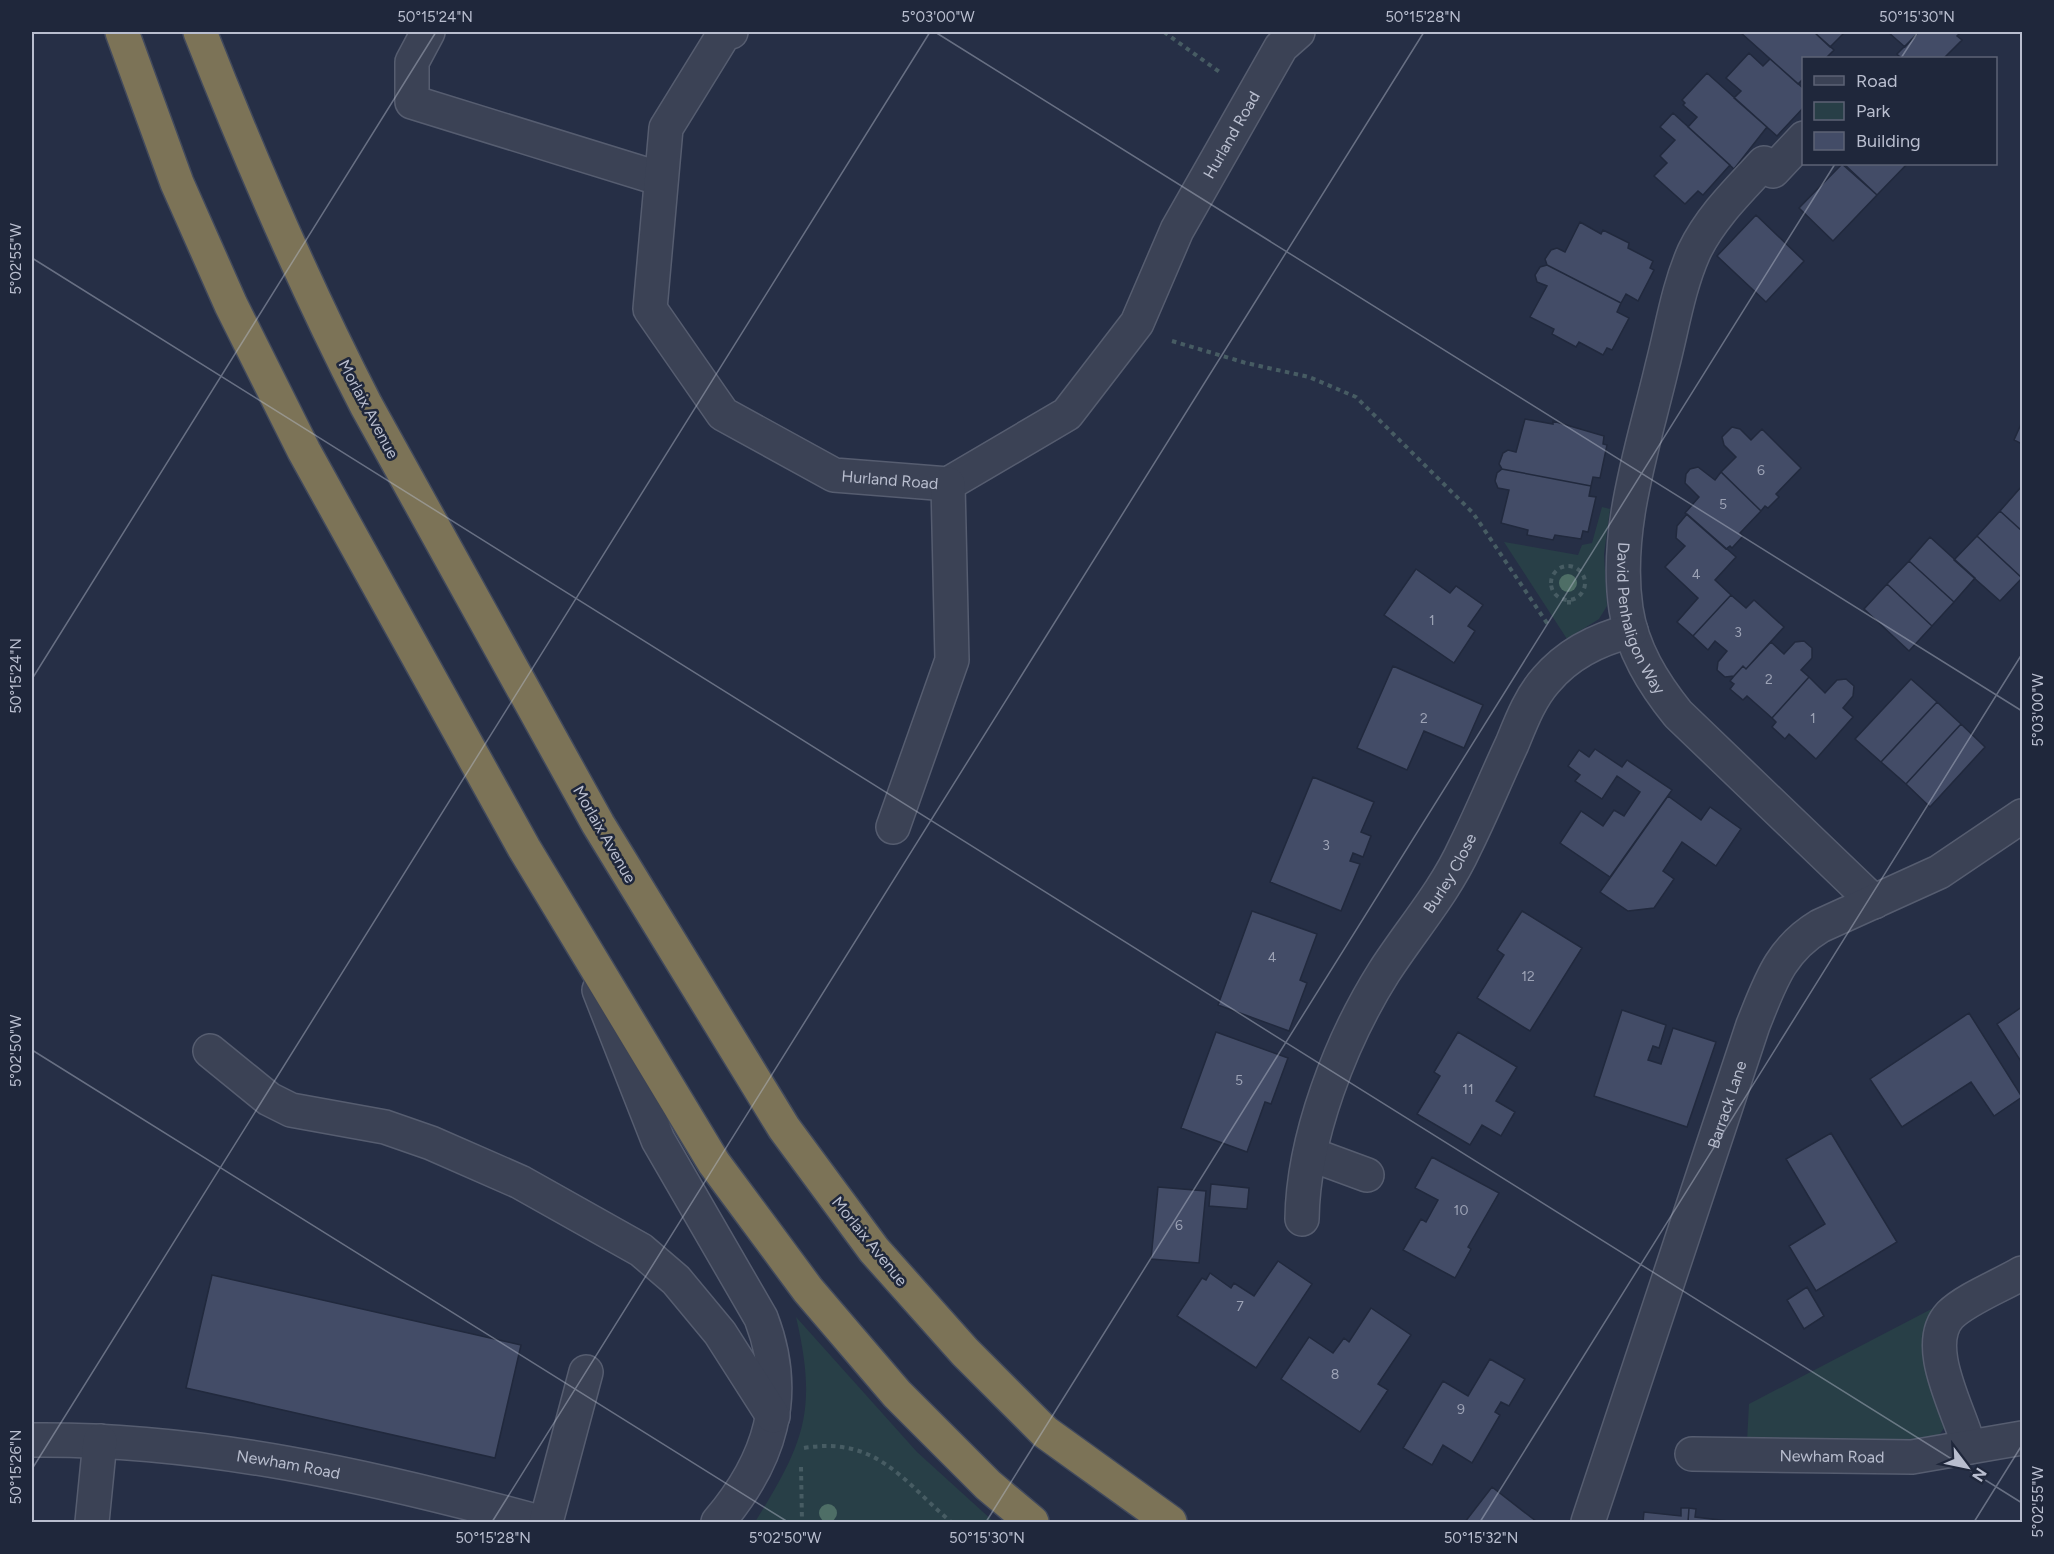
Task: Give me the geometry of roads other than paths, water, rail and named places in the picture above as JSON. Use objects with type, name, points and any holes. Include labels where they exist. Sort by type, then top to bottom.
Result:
[{"type":"highway","points":[[122,32],[177,183],[236,315],[304,450],[524,848],[714,1163],[808,1290],[897,1394],[988,1485],[1032,1522]]},
{"type":"highway","name":"Morlaix Avenue","points":[[200,32],[249,157],[323,320],[366,405],[598,824],[784,1128],[874,1250],[965,1352],[1045,1432],[1170,1522]]},
{"type":"street","points":[[428,32],[412,62],[412,102],[662,179]]},
{"type":"street","name":"Hurland Road","points":[[726,32],[666,128],[651,309],[723,414],[834,475],[948,484],[1067,414],[1137,323],[1177,230],[1281,47],[1298,32]]},
{"type":"street","name":"David Penhaligon Way","points":[[1802,139],[1773,171],[1764,163],[1718,215],[1694,252],[1676,308],[1629,515],[1623,563],[1626,609],[1631,631],[1642,660],[1657,688],[1678,714],[1874,902]]},
{"type":"street","points":[[893,827],[952,660],[948,484]]},
{"type":"street","name":"Burley Close","points":[[1302,1219],[1302,1199],[1310,1154],[1327,1095],[1368,999],[1435,900],[1464,849],[1534,696],[1555,670],[1571,657],[1610,636],[1631,631]]},
{"type":"street","name":"Barrack Lane","points":[[1588,1522],[1753,1026],[1775,972],[1788,951],[1803,936],[1940,872],[2022,816]]},
{"type":"street","points":[[582,946],[658,1140],[761,1318],[771,1345],[775,1368],[773,1416],[761,1456],[743,1493],[718,1522]]},
{"type":"street","points":[[210,1051],[269,1099],[291,1110],[375,1125],[431,1143],[520,1182],[641,1250],[676,1280],[720,1332],[773,1416]]},
{"type":"street","points":[[1310,1154],[1367,1175]]},
{"type":"street","points":[[1969,1447],[1940,1359],[1939,1334],[1946,1321],[1956,1310],[2022,1273]]},
{"type":"street","points":[[546,1522],[586,1372]]},
{"type":"street","name":"Newham Road","points":[[1692,1454],[1912,1458],[2022,1438]]},
{"type":"street","name":"Newham Road","points":[[32,1440],[100,1441],[257,1457],[480,1506],[539,1522]]},
{"type":"street","points":[[92,1522],[100,1441]]}]
